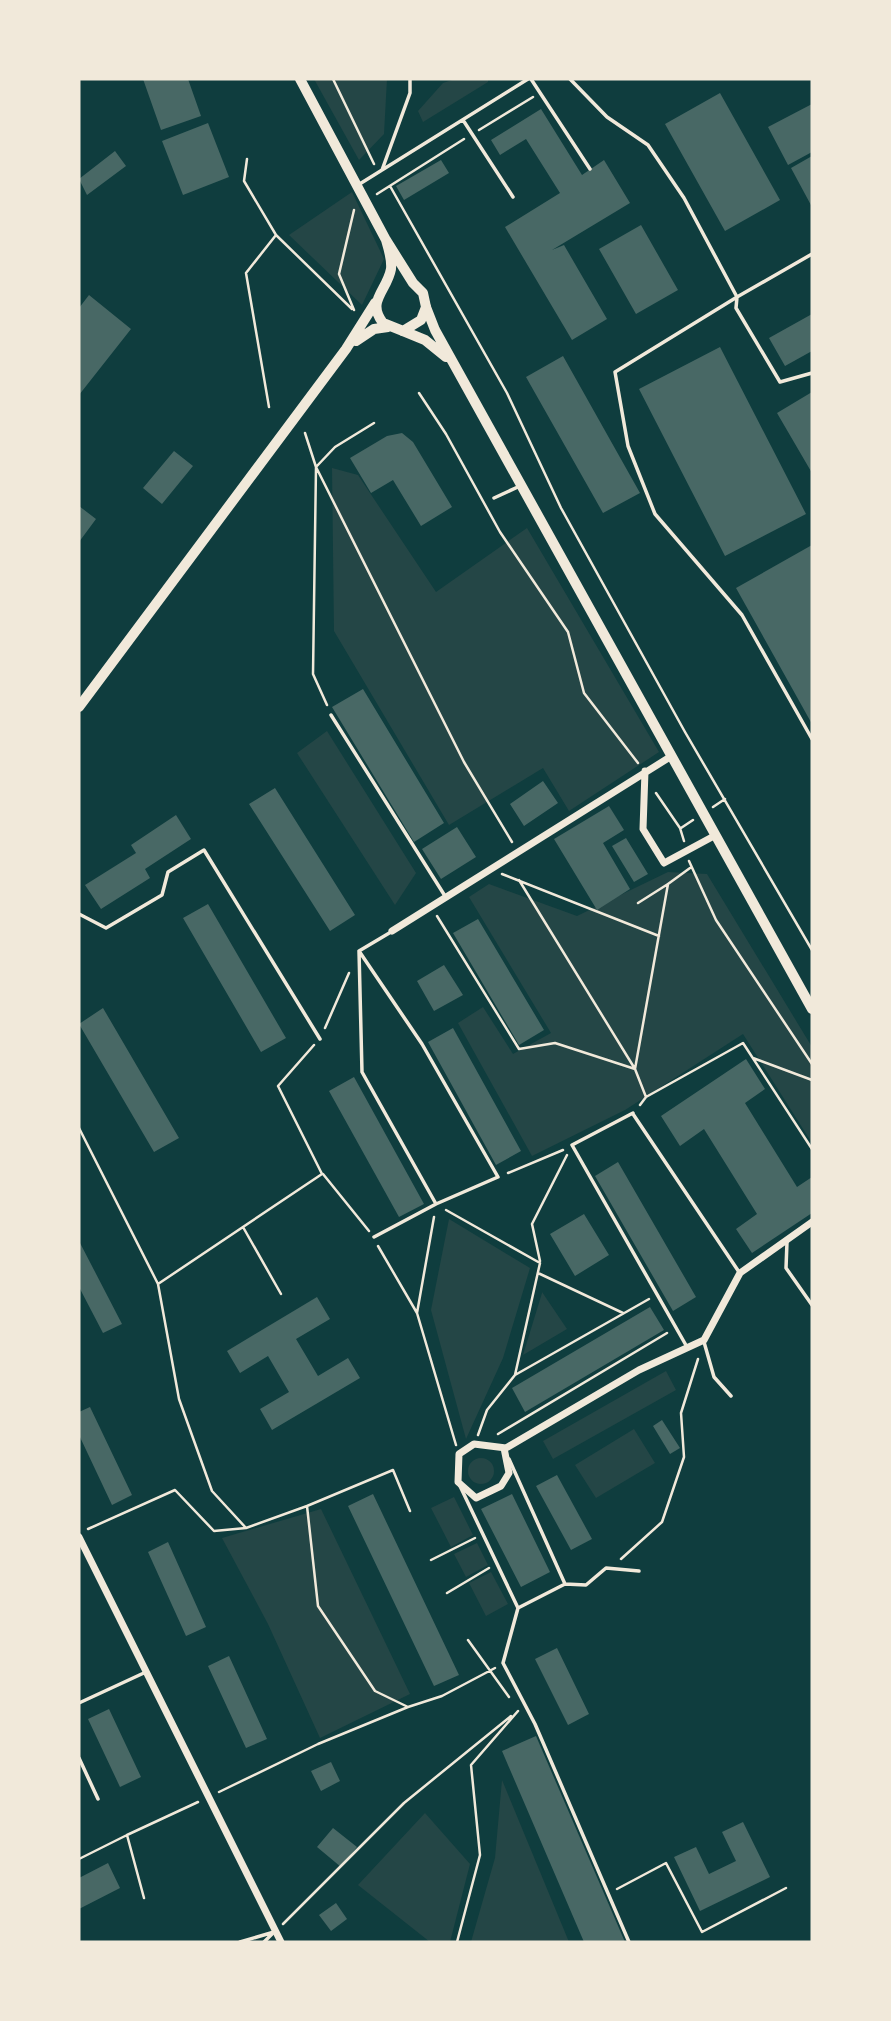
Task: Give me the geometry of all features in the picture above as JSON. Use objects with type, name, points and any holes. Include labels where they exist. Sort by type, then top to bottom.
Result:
[{"type":"main road","points":[[300,79],[386,240],[413,283],[423,293],[426,307],[454,364],[520,486],[812,1009]]},
{"type":"main road","points":[[79,707],[346,349],[386,285],[391,269],[386,240]]},
{"type":"main road","points":[[386,285],[399,280],[413,283]]},
{"type":"main road","points":[[375,303],[379,317],[388,327]]},
{"type":"main road","points":[[402,331],[421,320],[426,307]]},
{"type":"main road","points":[[346,349],[373,328],[388,327],[425,340],[454,364]]},
{"type":"street","points":[[391,931],[670,757]]},
{"type":"street","points":[[645,771],[643,829],[664,863],[714,836]]},
{"type":"street","points":[[504,1448],[509,1473],[501,1486],[477,1498],[458,1482],[459,1454],[477,1445],[504,1448],[639,1370],[704,1340],[740,1273],[812,1222]]},
{"type":"street","points":[[79,1535],[281,1942]]},
{"type":"lane","points":[[380,173],[402,116],[411,79]]},
{"type":"lane","points":[[356,186],[529,79],[541,92],[590,169]]},
{"type":"lane","points":[[570,79],[607,117],[648,145],[684,198],[737,297],[736,308],[780,382],[812,373]]},
{"type":"lane","points":[[463,120],[513,197]]},
{"type":"lane","points":[[812,254],[615,372],[628,446],[656,514],[742,615],[812,739]]},
{"type":"lane","points":[[494,498],[520,486]]},
{"type":"lane","points":[[331,715],[445,896]]},
{"type":"lane","points":[[79,914],[106,928],[162,895],[168,872],[204,850],[320,1039]]},
{"type":"lane","points":[[359,951],[391,931]]},
{"type":"lane","points":[[359,951],[422,1044],[498,1177],[436,1204],[374,1237]]},
{"type":"lane","points":[[359,951],[362,1072],[436,1204]]},
{"type":"lane","points":[[687,1347],[572,1145],[633,1113],[740,1273]]},
{"type":"lane","points":[[786,1242],[786,1268],[812,1305]]},
{"type":"lane","points":[[704,1340],[714,1377],[731,1396]]},
{"type":"lane","points":[[504,1448],[565,1584]]},
{"type":"lane","points":[[458,1482],[518,1608],[503,1663],[535,1724],[629,1942]]},
{"type":"lane","points":[[518,1608],[565,1584],[586,1585],[606,1568],[639,1571]]},
{"type":"lane","points":[[79,1703],[146,1672]]},
{"type":"lane","points":[[79,1758],[98,1799]]},
{"type":"lane","points":[[240,1942],[276,1931]]},
{"type":"lane","points":[[264,1942],[276,1931]]},
{"type":"path","points":[[333,79],[380,173],[390,185],[507,393],[561,508],[685,732],[812,950]]},
{"type":"path","points":[[247,159],[244,181],[276,235],[355,311],[339,274],[352,211],[541,92]]},
{"type":"path","points":[[269,407],[246,273],[276,235]]},
{"type":"path","points":[[419,393],[446,434],[500,532],[568,632],[584,694],[645,771],[680,828],[691,867],[716,920],[812,1064]]},
{"type":"path","points":[[331,715],[313,674],[316,467],[335,447],[374,423]]},
{"type":"path","points":[[305,433],[316,467],[464,762],[517,851]]},
{"type":"path","points":[[638,903],[691,867]]},
{"type":"path","points":[[489,868],[659,936]]},
{"type":"path","points":[[519,880],[635,1069],[646,1097]]},
{"type":"path","points":[[635,1069],[668,884]]},
{"type":"path","points":[[431,905],[519,1049],[555,1043],[635,1069]]},
{"type":"path","points":[[158,1284],[322,1174],[278,1086],[320,1039],[359,951]]},
{"type":"path","points":[[633,1113],[646,1097],[743,1043],[812,1149]]},
{"type":"path","points":[[753,1058],[812,1080]]},
{"type":"path","points":[[79,1128],[158,1284],[179,1399],[212,1491],[246,1528]]},
{"type":"path","points":[[498,1177],[572,1145]]},
{"type":"path","points":[[515,1375],[540,1263],[532,1224],[572,1145]]},
{"type":"path","points":[[459,1454],[417,1313],[436,1204],[540,1263]]},
{"type":"path","points":[[243,1227],[281,1294]]},
{"type":"path","points":[[538,1273],[625,1314]]},
{"type":"path","points":[[477,1445],[487,1410],[515,1375],[655,1295]]},
{"type":"path","points":[[477,1445],[676,1328]]},
{"type":"path","points":[[606,1568],[618,1562],[662,1522],[684,1457],[681,1413],[704,1340]]},
{"type":"path","points":[[79,1535],[175,1490],[214,1531],[246,1528],[393,1470],[410,1511]]},
{"type":"path","points":[[307,1506],[318,1606],[376,1691],[408,1707]]},
{"type":"path","points":[[431,1560],[481,1535]]},
{"type":"path","points":[[447,1593],[495,1564]]},
{"type":"path","points":[[468,1640],[512,1700]]},
{"type":"path","points":[[79,1859],[318,1744],[442,1696],[503,1663]]},
{"type":"path","points":[[276,1931],[404,1803],[519,1710],[471,1765],[480,1855],[457,1942]]},
{"type":"path","points":[[127,1835],[144,1898]]},
{"type":"path","points":[[608,1893],[641,1879],[666,1863],[702,1932],[786,1888]]},
{"type":"shaded area","points":[[314,79],[387,79],[384,134],[359,160]]},
{"type":"shaded area","points":[[455,79],[488,79],[488,82],[423,122],[418,111],[443,83]]},
{"type":"shaded area","points":[[352,192],[384,259],[362,305],[289,235]]},
{"type":"shaded area","points":[[332,468],[358,475],[436,592],[527,528],[659,752],[569,811],[543,768],[449,825],[334,631]]},
{"type":"shaded area","points":[[327,731],[416,873],[395,905],[297,753]]},
{"type":"shaded area","points":[[668,872],[707,874],[812,1047],[812,1143],[743,1034],[625,1110],[532,1156],[458,1023],[483,1007],[513,1054],[551,1033],[469,897],[489,884],[577,916]]},
{"type":"shaded area","points":[[449,1219],[530,1268],[503,1358],[466,1439],[431,1310]]},
{"type":"shaded area","points":[[542,1293],[567,1329],[523,1355]]},
{"type":"shaded area","points":[[666,1371],[676,1390],[553,1459],[543,1441]]},
{"type":"shaded area","points":[[634,1429],[655,1463],[596,1498],[575,1465]]},
{"type":"shaded area","points":[[481,1458],[490,1462],[494,1471],[490,1480],[481,1484],[472,1480],[468,1471],[472,1462]]},
{"type":"shaded area","points":[[454,1497],[473,1535],[451,1547],[431,1508]]},
{"type":"shaded area","points":[[321,1509],[410,1694],[320,1738],[268,1624],[222,1538]]},
{"type":"shaded area","points":[[477,1543],[488,1565],[466,1577],[454,1554]]},
{"type":"shaded area","points":[[491,1572],[508,1604],[486,1616],[469,1583]]},
{"type":"shaded area","points":[[502,1780],[569,1942],[471,1942],[495,1858]]},
{"type":"shaded area","points":[[425,1813],[470,1864],[450,1942],[430,1942],[358,1885]]},
{"type":"building","points":[[143,79],[188,79],[201,116],[161,130]]},
{"type":"building","points":[[720,93],[780,200],[725,231],[665,124]]},
{"type":"building","points":[[812,104],[812,152],[788,165],[768,127]]},
{"type":"building","points":[[541,109],[582,175],[604,160],[630,203],[552,250],[564,245],[607,319],[572,340],[505,227],[560,193],[526,139],[500,155],[491,140]]},
{"type":"building","points":[[208,123],[229,177],[183,195],[162,141]]},
{"type":"building","points":[[115,151],[126,166],[87,195],[79,179]]},
{"type":"building","points":[[812,156],[812,207],[791,168]]},
{"type":"building","points":[[441,160],[449,173],[404,200],[396,186]]},
{"type":"building","points":[[641,225],[678,290],[636,314],[599,249]]},
{"type":"building","points":[[89,295],[131,329],[79,395],[79,308]]},
{"type":"building","points":[[812,314],[812,351],[785,366],[769,338]]},
{"type":"building","points":[[720,347],[806,514],[725,556],[639,389]]},
{"type":"building","points":[[563,356],[640,493],[603,513],[526,377]]},
{"type":"building","points":[[812,392],[812,473],[777,413]]},
{"type":"building","points":[[402,433],[413,442],[452,507],[421,526],[393,480],[371,493],[350,458],[387,436]]},
{"type":"building","points":[[174,451],[193,466],[162,504],[143,488]]},
{"type":"building","points":[[79,506],[96,519],[79,542]]},
{"type":"building","points":[[812,545],[812,724],[736,588]]},
{"type":"building","points":[[363,689],[444,823],[414,842],[332,707]]},
{"type":"building","points":[[543,781],[558,803],[524,826],[510,804]]},
{"type":"building","points":[[275,788],[355,915],[330,931],[249,804]]},
{"type":"building","points":[[609,806],[624,830],[603,843],[630,889],[597,910],[554,839]]},
{"type":"building","points":[[176,815],[191,839],[145,869],[150,878],[101,909],[85,885],[136,853],[131,845]]},
{"type":"building","points":[[457,827],[476,857],[441,879],[422,849]]},
{"type":"building","points":[[626,838],[648,874],[634,882],[612,846]]},
{"type":"building","points":[[208,904],[286,1038],[261,1052],[183,918]]},
{"type":"building","points":[[478,919],[544,1030],[519,1045],[453,933]]},
{"type":"building","points":[[444,965],[463,995],[434,1011],[417,981]]},
{"type":"building","points":[[103,1008],[179,1138],[154,1152],[79,1024]]},
{"type":"building","points":[[453,1028],[521,1151],[496,1165],[428,1042]]},
{"type":"building","points":[[746,1059],[765,1089],[745,1103],[797,1187],[812,1177],[812,1213],[752,1253],[736,1229],[757,1214],[704,1129],[680,1146],[661,1116]]},
{"type":"building","points":[[354,1077],[424,1204],[399,1217],[329,1091]]},
{"type":"building","points":[[618,1162],[696,1297],[673,1311],[595,1176]]},
{"type":"building","points":[[584,1214],[609,1255],[575,1276],[550,1234]]},
{"type":"building","points":[[79,1241],[122,1324],[103,1333],[79,1287]]},
{"type":"building","points":[[317,1297],[330,1319],[296,1339],[318,1376],[348,1358],[360,1378],[272,1430],[260,1409],[289,1392],[268,1356],[240,1373],[227,1351]]},
{"type":"building","points":[[650,1307],[664,1330],[525,1412],[512,1388]]},
{"type":"building","points":[[90,1407],[132,1495],[112,1505],[79,1435],[79,1412]]},
{"type":"building","points":[[662,1420],[680,1448],[670,1454],[653,1426]]},
{"type":"building","points":[[557,1475],[592,1539],[571,1550],[536,1486]]},
{"type":"building","points":[[373,1494],[459,1675],[434,1686],[348,1506]]},
{"type":"building","points":[[512,1494],[550,1572],[521,1587],[481,1509]]},
{"type":"building","points":[[168,1542],[206,1627],[186,1636],[148,1552]]},
{"type":"building","points":[[557,1648],[589,1714],[568,1725],[535,1659]]},
{"type":"building","points":[[229,1656],[267,1739],[246,1748],[208,1666]]},
{"type":"building","points":[[109,1709],[141,1777],[120,1787],[88,1719]]},
{"type":"building","points":[[536,1736],[625,1942],[584,1942],[502,1751]]},
{"type":"building","points":[[331,1762],[340,1781],[321,1791],[311,1771]]},
{"type":"building","points":[[743,1822],[770,1877],[700,1911],[674,1857],[696,1847],[709,1874],[736,1861],[722,1832]]},
{"type":"building","points":[[333,1828],[357,1847],[341,1867],[317,1847]]},
{"type":"building","points":[[108,1863],[120,1888],[79,1909],[79,1878]]},
{"type":"building","points":[[336,1903],[347,1919],[331,1931],[319,1915]]}]
